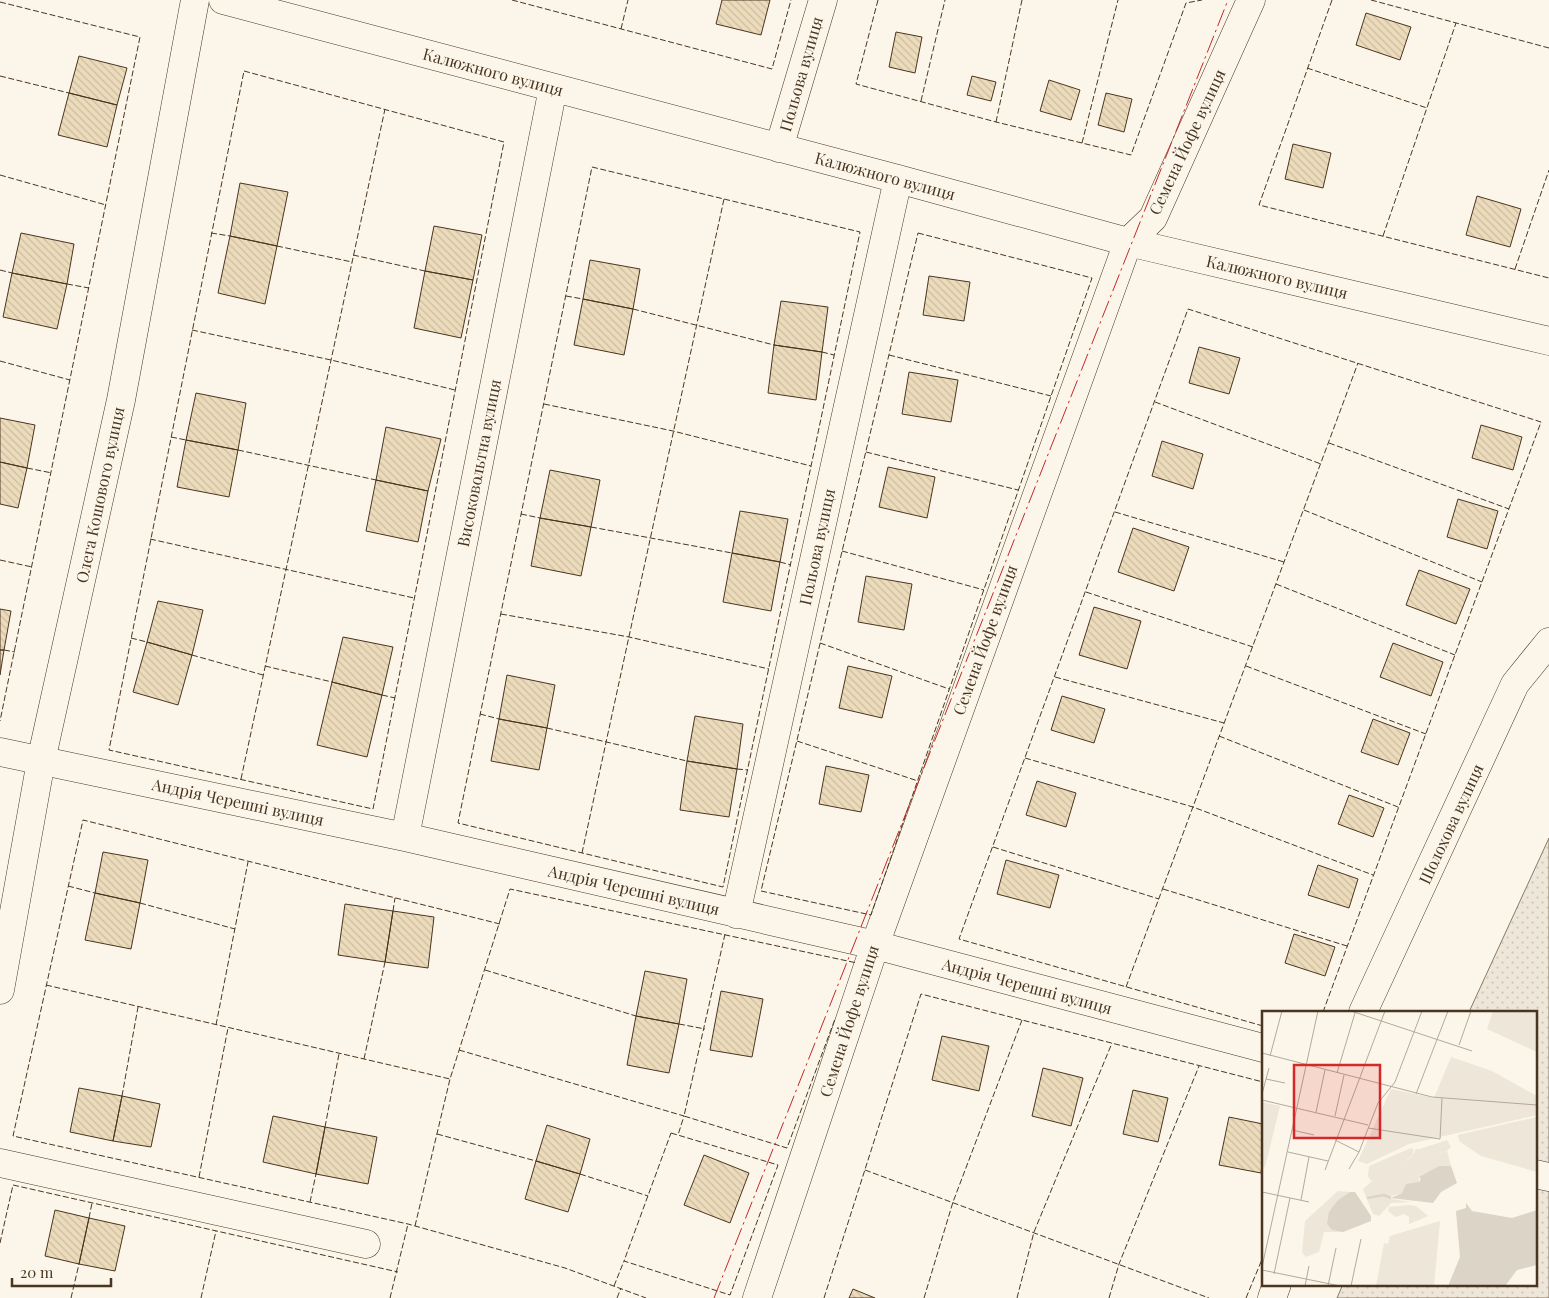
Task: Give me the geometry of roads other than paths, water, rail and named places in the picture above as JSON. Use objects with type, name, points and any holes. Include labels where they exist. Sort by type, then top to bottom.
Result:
[{"type":"street","name":"Олега Кошового вулиця","points":[[0,990],[41,761],[121,400],[195,0]]},
{"type":"street","name":"Калюжного вулиця","points":[[223,0],[1128,242],[1549,342]]},
{"type":"street","name":"Польова вулиця","points":[[779,148],[823,0]]},
{"type":"street","name":"Семена Йофе вулиця","points":[[757,1298],[875,945],[1128,242],[1153,218],[1251,0]]},
{"type":"street","name":"Високовольтна вулиця","points":[[405,837],[553,88]]},
{"type":"street","name":"Польова вулиця","points":[[736,914],[898,180]]},
{"type":"street","name":"Шолохова вулиця","points":[[1363,1011],[1515,684],[1549,642]]},
{"type":"street","name":"Андрія Черешні вулиця","points":[[0,752],[405,837],[875,945],[1262,1048]]},
{"type":"street","points":[[0,1163],[366,1244]]},
{"type":"street","points":[[1536,1174],[1549,1177]]},
{"type":"street","points":[[1272,1298],[1276,1286]]}]
